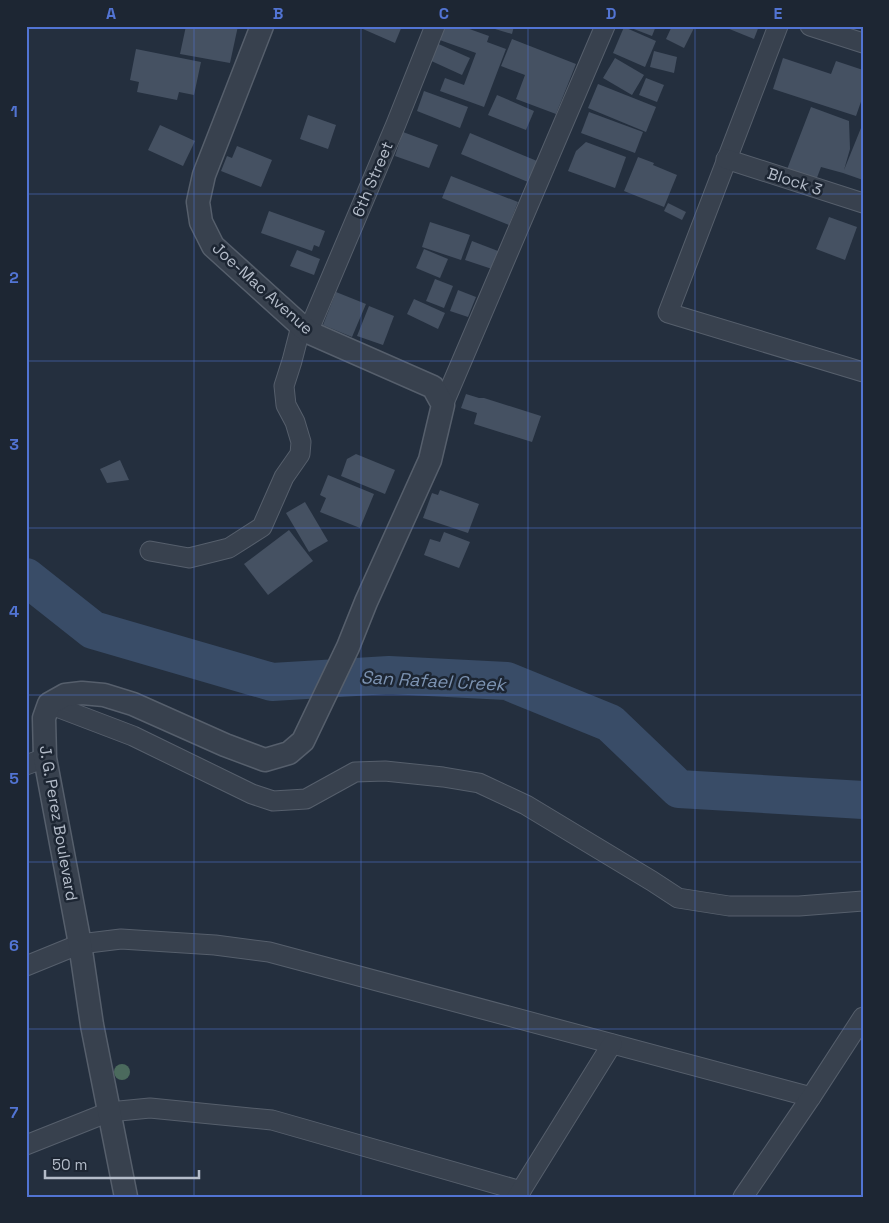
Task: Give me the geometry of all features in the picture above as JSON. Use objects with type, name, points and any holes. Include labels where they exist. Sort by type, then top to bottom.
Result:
[{"type":"street","name":"Joe-Mac Avenue","points":[[262,26],[204,175],[198,202],[201,222],[214,246],[304,329],[433,387],[442,405]]},
{"type":"street","name":"6th Street","points":[[150,550],[188,558],[229,548],[262,527],[284,477],[300,454],[301,442],[295,422],[286,405],[284,386],[292,361],[304,329],[396,124],[435,26]]},
{"type":"street","points":[[49,704],[65,695],[82,693],[104,695],[133,704],[225,745],[264,760],[289,753],[303,741],[348,647],[370,593],[430,460],[442,405],[605,26]]},
{"type":"street","points":[[778,26],[668,314],[863,372]]},
{"type":"street","points":[[810,26],[863,43]]},
{"type":"street","name":"Block 3","points":[[726,159],[863,203]]},
{"type":"street","points":[[49,704],[133,736],[252,794],[273,801],[306,799],[355,772],[385,770],[479,783],[526,805],[678,898],[729,906],[799,906],[863,901]]},
{"type":"street","name":"J. G. Perez Boulevard","points":[[49,704],[44,718],[36,761],[80,944],[92,1025],[126,1197]]},
{"type":"street","points":[[26,966],[80,944],[121,939],[215,945],[269,952],[811,1098]]},
{"type":"street","points":[[743,1197],[811,1098],[863,1017]]},
{"type":"street","points":[[26,1144],[109,1112],[150,1108],[272,1120],[519,1194],[612,1044]]},
{"type":"building","points":[[186,26],[238,26],[230,63],[180,54]]},
{"type":"building","points":[[356,26],[402,26],[395,43]]},
{"type":"building","points":[[442,26],[461,26],[489,36],[487,42],[506,49],[484,107],[440,91],[445,78],[464,85],[476,53],[437,39]]},
{"type":"building","points":[[485,26],[514,26],[512,34]]},
{"type":"building","points":[[626,26],[656,26],[652,36]]},
{"type":"building","points":[[672,26],[695,26],[684,48],[666,39]]},
{"type":"building","points":[[722,26],[759,26],[754,39]]},
{"type":"building","points":[[624,27],[656,41],[645,67],[613,53]]},
{"type":"building","points":[[512,39],[576,64],[556,114],[516,99],[525,75],[501,66]]},
{"type":"building","points":[[434,42],[470,58],[462,75],[427,59]]},
{"type":"building","points":[[136,49],[201,62],[194,95],[179,92],[177,100],[137,92],[139,82],[130,80]]},
{"type":"building","points":[[654,51],[677,57],[674,73],[650,67]]},
{"type":"building","points":[[615,58],[644,75],[632,95],[603,78]]},
{"type":"building","points":[[783,58],[831,74],[836,61],[863,70],[863,96],[856,116],[773,89]]},
{"type":"building","points":[[646,78],[664,85],[657,102],[639,95]]},
{"type":"building","points":[[598,84],[656,107],[646,132],[588,108]]},
{"type":"building","points":[[424,91],[468,107],[460,128],[417,111]]},
{"type":"building","points":[[497,95],[534,111],[526,130],[488,115]]},
{"type":"building","points":[[811,107],[849,121],[850,149],[844,170],[863,123],[863,180],[821,167],[815,183],[786,172]]},
{"type":"building","points":[[589,112],[643,132],[635,153],[581,133]]},
{"type":"building","points":[[308,115],[336,125],[328,149],[300,139]]},
{"type":"building","points":[[160,125],[195,141],[183,166],[148,150]]},
{"type":"building","points":[[403,132],[438,145],[429,168],[395,156]]},
{"type":"building","points":[[470,133],[537,161],[528,182],[461,154]]},
{"type":"building","points":[[586,142],[626,157],[615,188],[568,171],[576,151]]},
{"type":"building","points":[[237,146],[272,160],[261,187],[221,171],[227,156],[232,158]]},
{"type":"building","points":[[638,157],[677,175],[664,207],[624,191]]},
{"type":"building","points":[[451,176],[518,202],[509,225],[442,198]]},
{"type":"building","points":[[668,203],[686,212],[682,220],[664,211]]},
{"type":"building","points":[[269,211],[325,231],[319,247],[314,245],[312,251],[261,233]]},
{"type":"building","points":[[829,217],[857,227],[845,260],[816,249]]},
{"type":"building","points":[[430,222],[470,235],[461,260],[422,247]]},
{"type":"building","points":[[472,241],[498,251],[492,269],[465,260]]},
{"type":"building","points":[[424,249],[448,259],[440,278],[416,268]]},
{"type":"building","points":[[297,250],[320,259],[314,275],[290,266]]},
{"type":"building","points":[[435,279],[453,286],[444,308],[426,301]]},
{"type":"building","points":[[458,290],[476,297],[468,317],[450,311]]},
{"type":"building","points":[[336,292],[366,304],[352,337],[323,325]]},
{"type":"building","points":[[414,299],[445,313],[438,329],[407,314]]},
{"type":"building","points":[[369,306],[394,316],[383,345],[357,336]]},
{"type":"building","points":[[466,394],[541,416],[532,442],[474,424],[477,413],[461,408]]},
{"type":"building","points":[[356,454],[395,470],[385,494],[341,476],[347,459]]},
{"type":"building","points":[[120,460],[129,480],[107,483],[100,469]]},
{"type":"building","points":[[328,475],[374,494],[360,528],[320,512],[326,498],[320,495]]},
{"type":"building","points":[[440,490],[479,504],[468,533],[423,518],[432,493],[438,495]]},
{"type":"building","points":[[305,502],[328,541],[309,552],[286,513]]},
{"type":"building","points":[[289,530],[313,561],[268,595],[244,564]]},
{"type":"building","points":[[444,532],[470,542],[459,568],[424,555],[430,539],[440,542]]},
{"type":"waterway","name":"San Rafael Creek","points":[[26,577],[93,630],[272,682],[389,675],[507,681],[610,723],[679,789],[863,800]]}]
